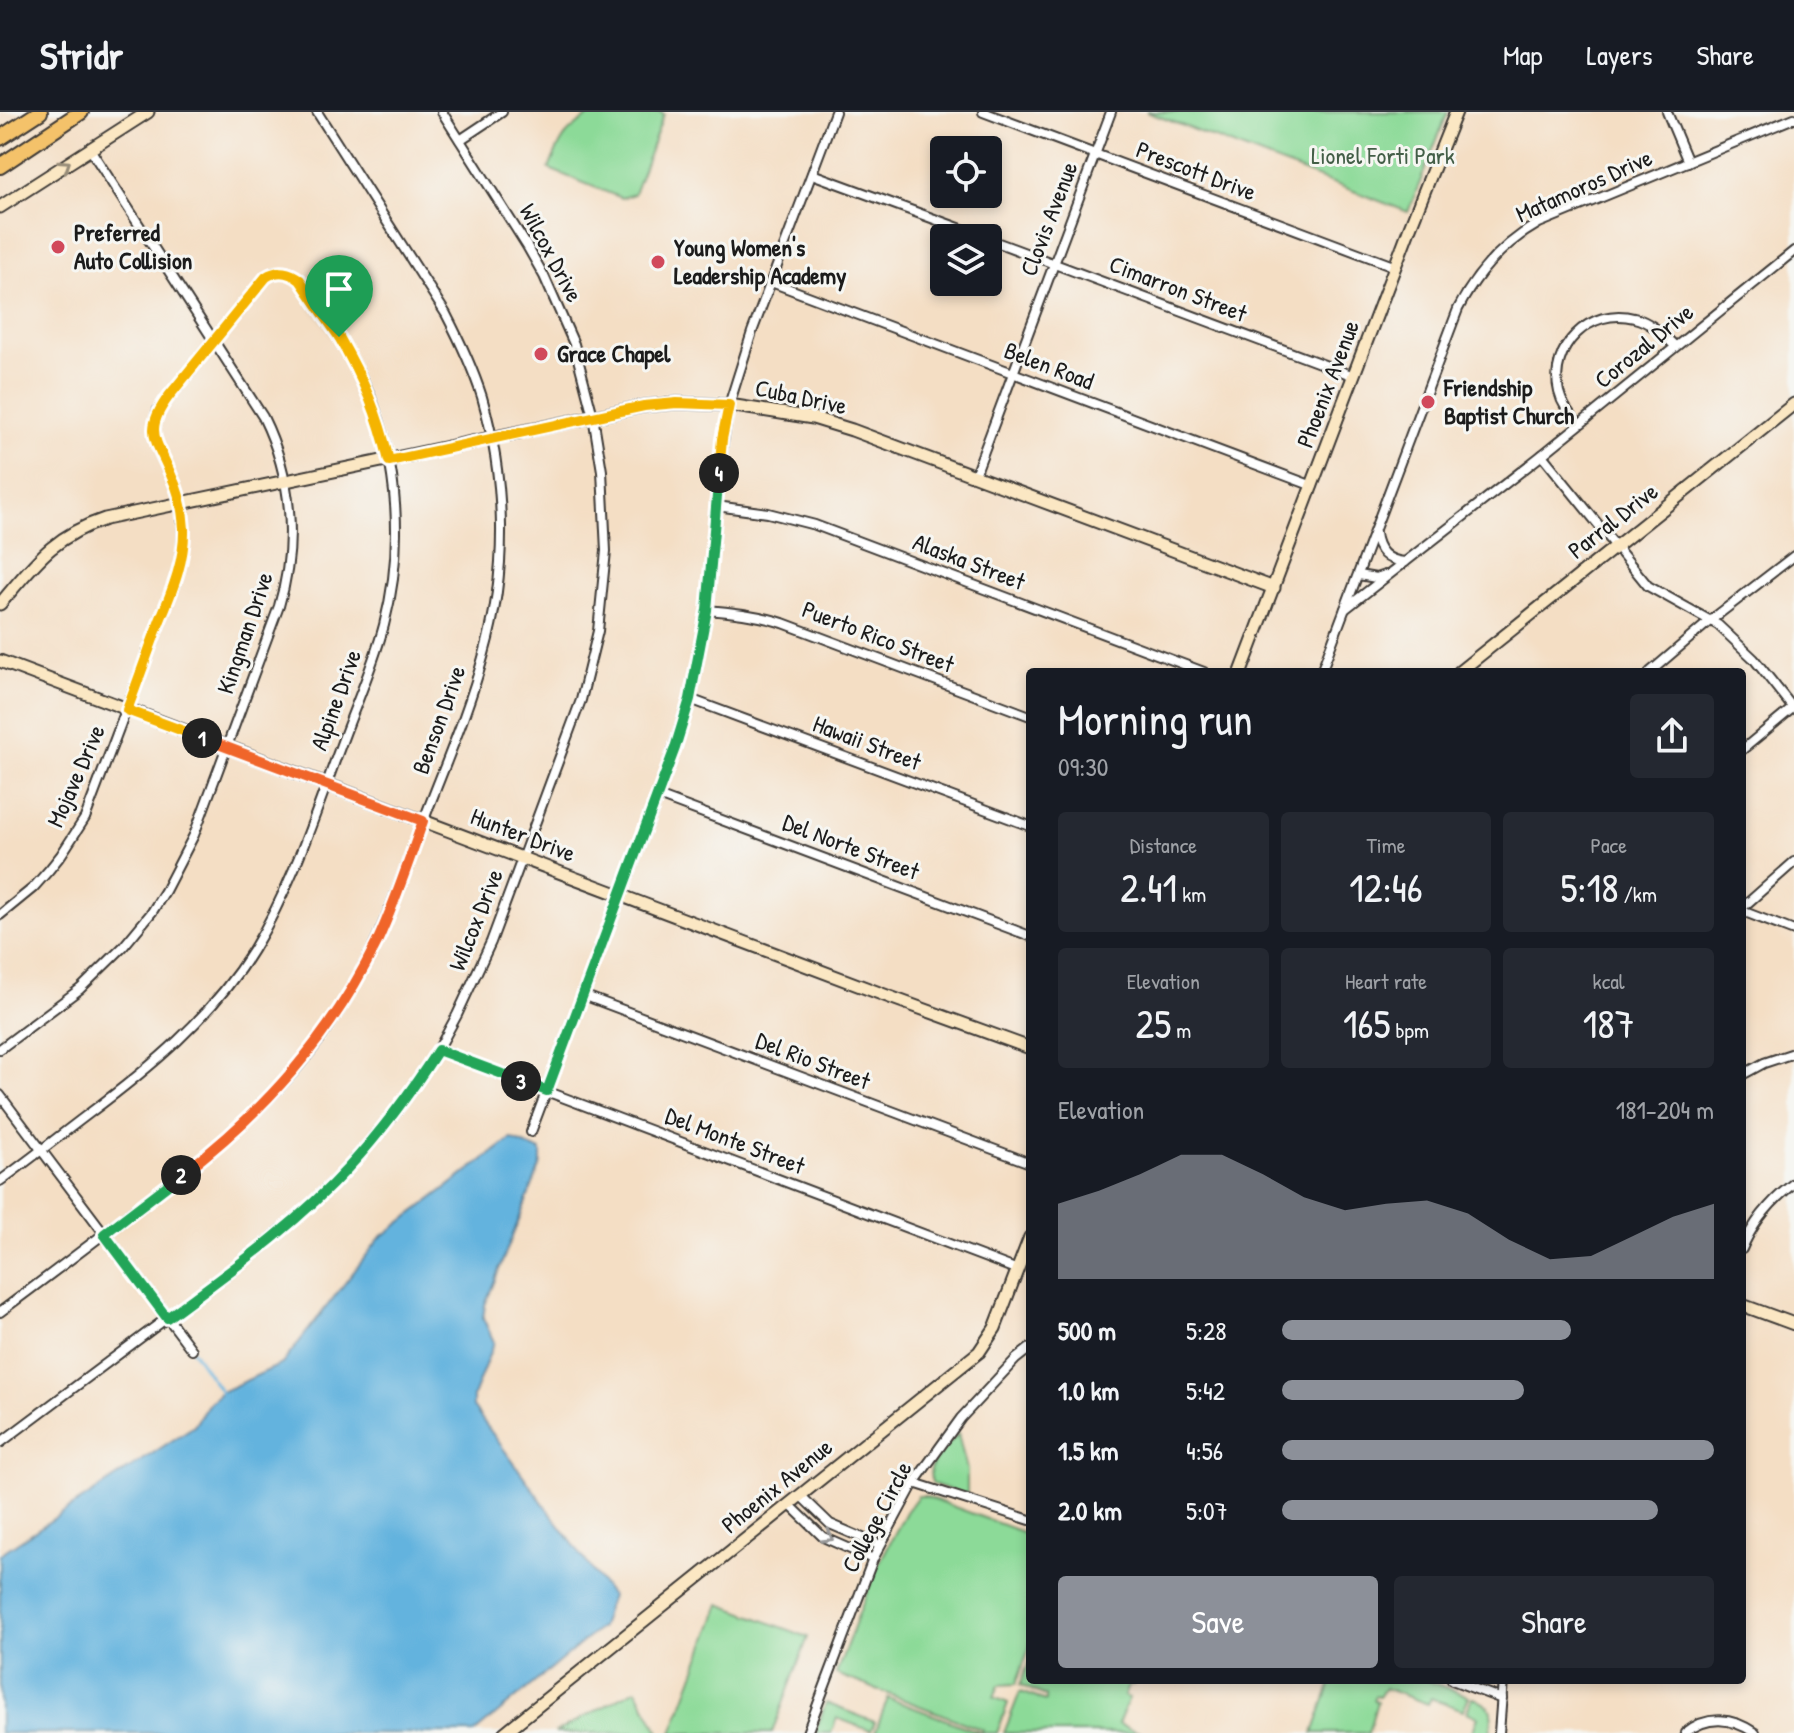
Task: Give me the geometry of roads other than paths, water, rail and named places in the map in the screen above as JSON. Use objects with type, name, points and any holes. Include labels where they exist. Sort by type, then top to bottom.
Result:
[{"type":"highway","points":[[0,138],[40,112]]},
{"type":"highway","points":[[0,166],[81,112]]},
{"type":"highway","points":[[56,129],[92,112]]},
{"type":"street","points":[[0,207],[148,112]]},
{"type":"street","name":"Benson Drive","points":[[0,1312],[233,1134],[310,1052],[342,1005],[378,940],[473,689],[493,619],[502,540],[497,470],[481,396],[446,314],[317,112]]},
{"type":"street","name":"Wilcox Drive","points":[[0,1443],[259,1249],[340,1177],[396,1112],[438,1050],[486,955],[581,700],[598,631],[606,551],[606,511],[593,416],[574,344],[544,276],[442,112]]},
{"type":"street","points":[[460,140],[502,112]]},
{"type":"street","points":[[531,1132],[658,796],[690,699],[707,610],[722,439],[729,405],[752,332],[835,112]]},
{"type":"street","name":"Prescott Drive","points":[[983,112],[1396,267]]},
{"type":"street","name":"Clovis Avenue","points":[[975,475],[1111,112]]},
{"type":"street","name":"Phoenix Avenue","points":[[1243,668],[1456,112]]},
{"type":"street","points":[[1667,112],[1688,162]]},
{"type":"street","name":"Matamoros Drive","points":[[1323,668],[1458,309],[1487,264],[1508,243],[1539,223],[1794,118]]},
{"type":"street","name":"Kingman Drive","points":[[0,1049],[80,989],[123,947],[152,912],[175,875],[279,606],[287,575],[291,526],[276,446],[263,417],[90,149]]},
{"type":"street","name":"Cimarron Street","points":[[812,174],[949,224]]},
{"type":"street","name":"Cimarron Street","points":[[1002,244],[1354,376]]},
{"type":"street","name":"Corozal Drive","points":[[1345,610],[1794,251]]},
{"type":"street","name":"Mojave Drive","points":[[0,915],[33,888],[61,855],[92,803],[178,573],[184,529],[171,475],[155,440],[156,417],[169,396],[266,277],[277,272],[293,274]]},
{"type":"street","name":"Alpine Drive","points":[[0,1181],[158,1060],[203,1016],[252,952],[286,887],[378,646],[392,591],[396,555],[396,514],[389,461],[369,394],[354,363],[315,300],[293,274]]},
{"type":"street","name":"Belen Road","points":[[771,282],[1313,486]]},
{"type":"street","points":[[1578,424],[1562,403],[1557,382],[1562,353],[1577,332],[1595,321],[1624,316],[1645,322],[1675,346]]},
{"type":"street","name":"Cuba Drive","points":[[0,604],[44,553],[75,531],[105,519],[661,404],[729,405],[813,418],[975,475],[1274,588]]},
{"type":"street","name":"Parral Drive","points":[[1464,668],[1794,404]]},
{"type":"street","points":[[1542,455],[1648,586],[1711,620],[1737,641],[1794,707],[1746,747]]},
{"type":"street","name":"Alaska Street","points":[[716,506],[768,513],[815,525],[1193,668]]},
{"type":"street","points":[[1375,531],[1382,553],[1406,562]]},
{"type":"street","points":[[1655,668],[1794,556]]},
{"type":"street","points":[[1359,575],[1376,578],[1392,573]]},
{"type":"street","name":"Puerto Rico Street","points":[[707,610],[766,617],[1026,714]]},
{"type":"street","name":"Hunter Drive","points":[[0,661],[1026,1047]]},
{"type":"street","name":"Hawaii Street","points":[[690,699],[1026,825]]},
{"type":"street","name":"Del Norte Street","points":[[658,796],[1026,934]]},
{"type":"street","points":[[1746,905],[1794,862]]},
{"type":"street","points":[[1746,911],[1794,931]]},
{"type":"street","name":"Del Rio Street","points":[[583,995],[1026,1161]]},
{"type":"street","name":"Del Monte Street","points":[[438,1050],[1018,1270]]},
{"type":"street","points":[[1746,1073],[1775,1058],[1794,1053]]},
{"type":"street","points":[[0,1095],[192,1350]]},
{"type":"street","points":[[1746,1239],[1769,1205],[1794,1183]]},
{"type":"street","name":"Phoenix Avenue","points":[[504,1733],[979,1352],[995,1328],[1026,1248]]},
{"type":"street","points":[[1746,1306],[1794,1324]]},
{"type":"street","name":"College Circle","points":[[807,1733],[873,1559],[914,1483],[961,1418],[1026,1352]]},
{"type":"street","points":[[914,1483],[1026,1519]]},
{"type":"street","points":[[801,1496],[830,1524],[879,1545]]},
{"type":"street","points":[[790,1505],[823,1537],[873,1559]]},
{"type":"street","points":[[1463,1684],[1502,1699]]},
{"type":"street","points":[[1499,1733],[1503,1684]]},
{"type":"street","points":[[1685,1733],[1693,1726],[1714,1720],[1737,1723],[1755,1733]]},
{"type":"water","points":[[511,1139],[541,1151],[541,1164],[485,1305],[483,1318],[494,1342],[473,1396],[473,1407],[611,1596],[601,1627],[474,1733],[0,1733],[0,1554],[194,1426],[209,1403],[221,1392],[282,1364],[380,1238]]},
{"type":"waterway","points":[[192,1350],[221,1392]]},
{"type":"place","name":"Preferred Auto Collision","points":[[58,247]]},
{"type":"place","name":"Young Women's Leadership Academy","points":[[658,262]]},
{"type":"place","name":"Grace Chapel","points":[[541,354]]},
{"type":"place","name":"Friendship Baptist Church","points":[[1428,402]]},
{"type":"park label","name":"Lionel Forti Park","points":[[1383,156]]}]
